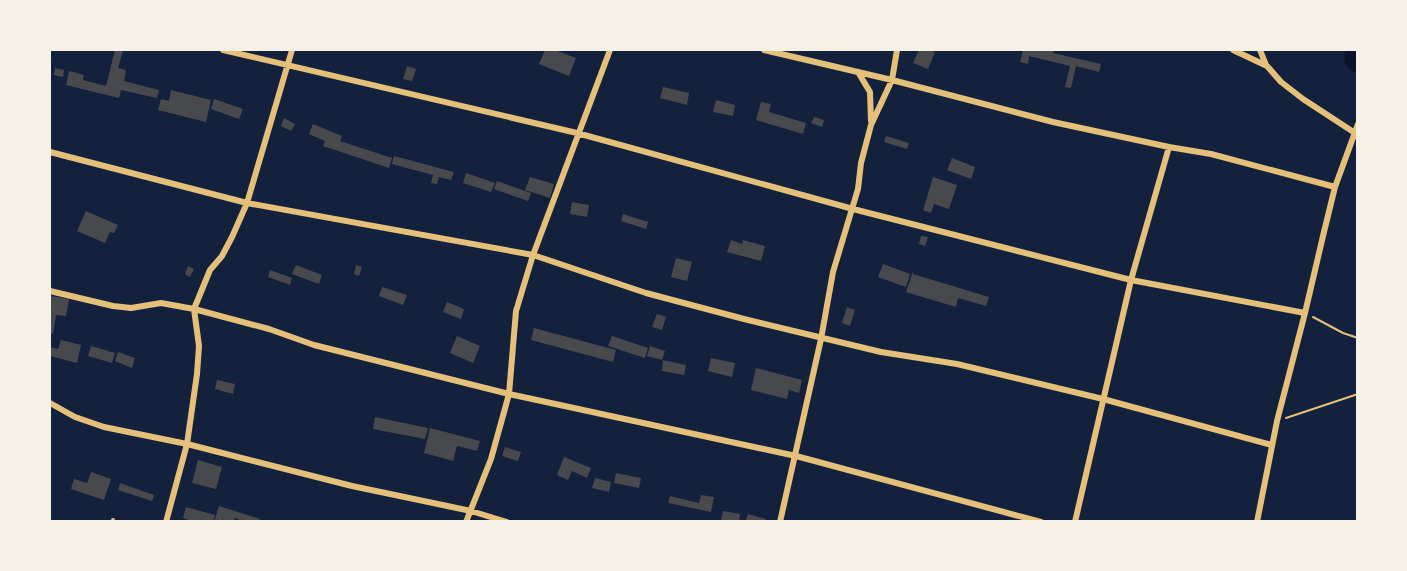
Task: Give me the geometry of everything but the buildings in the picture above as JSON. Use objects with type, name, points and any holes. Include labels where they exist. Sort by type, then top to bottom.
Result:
[{"type":"street","points":[[224,50],[288,63],[577,133],[853,209],[1131,280],[1305,313]]},
{"type":"street","points":[[166,522],[187,444],[199,346],[194,309],[210,270],[227,247],[247,203],[292,50]]},
{"type":"street","points":[[466,522],[491,459],[509,394],[516,311],[533,255],[610,50]]},
{"type":"street","points":[[764,50],[892,80],[1053,122],[1211,154],[1335,187]]},
{"type":"street","points":[[871,126],[892,80],[897,50]]},
{"type":"street","points":[[1233,50],[1266,66],[1281,82],[1303,99],[1354,133]]},
{"type":"street","points":[[1260,50],[1266,66]]},
{"type":"street","points":[[780,522],[821,339],[833,272],[853,209],[871,126],[870,92],[857,72]]},
{"type":"street","points":[[1257,522],[1277,421],[1335,187],[1358,124]]},
{"type":"street","points":[[1075,522],[1131,280],[1169,147]]},
{"type":"street","points":[[50,152],[247,203],[533,255],[646,292],[821,339],[880,352],[957,364],[1103,399],[1272,445]]},
{"type":"street","points":[[50,291],[113,306],[132,308],[161,303],[194,309],[269,329],[314,345],[509,394],[796,456],[1041,522]]},
{"type":"street","points":[[50,404],[75,417],[104,427],[187,444],[507,522]]},
{"type":"path","points":[[1305,313],[1343,333],[1358,338]]},
{"type":"path","points":[[1277,421],[1358,394]]},
{"type":"waterway","points":[[1355,50],[1355,60],[1358,62]]}]
